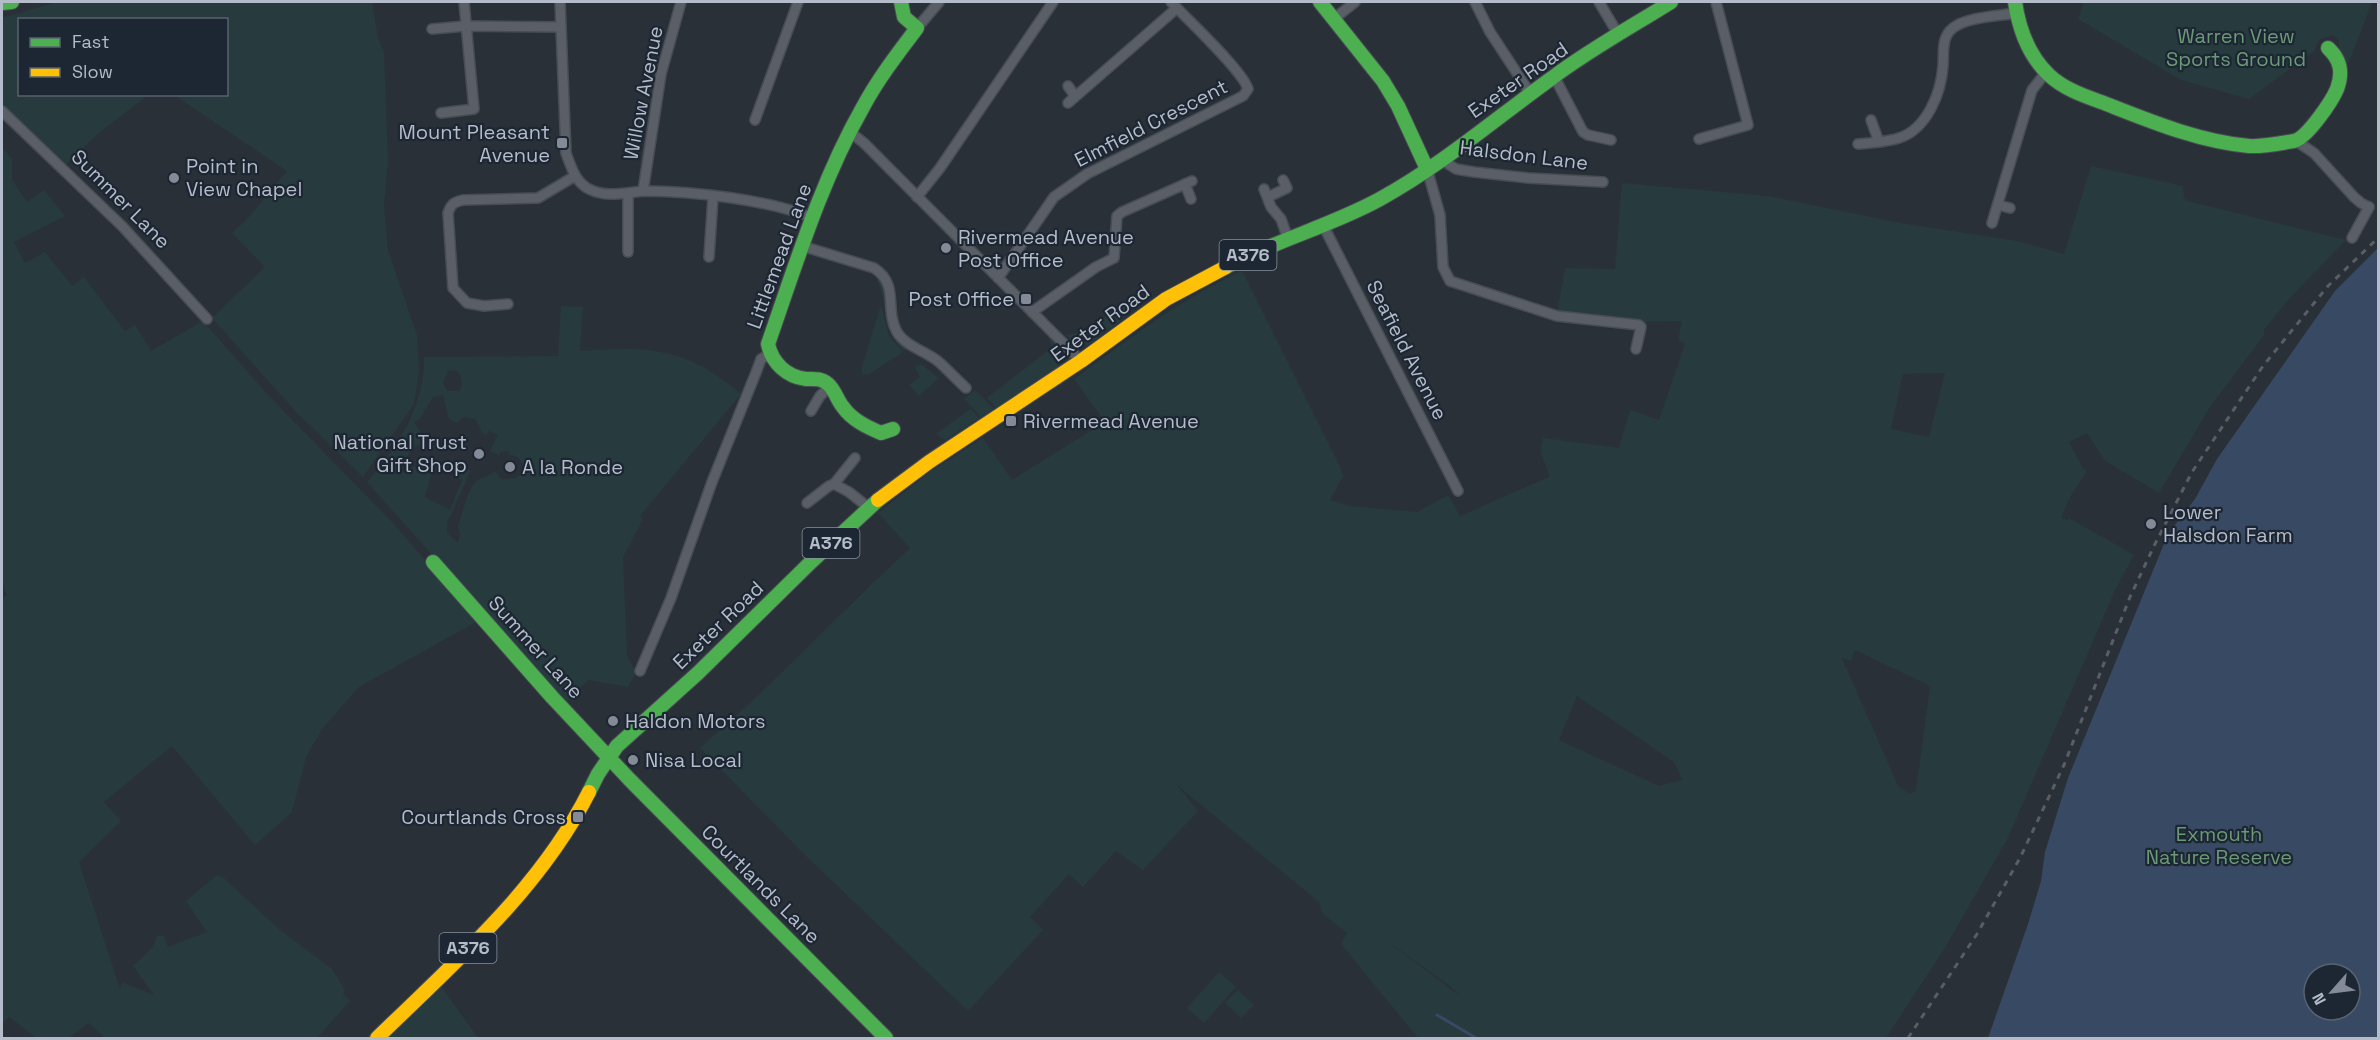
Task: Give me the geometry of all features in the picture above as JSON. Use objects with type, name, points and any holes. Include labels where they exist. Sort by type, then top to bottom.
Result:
[{"type":"main road","points":[[2,3],[12,2]]},
{"type":"main road","points":[[901,2],[904,17],[917,28]]},
{"type":"main road","points":[[1320,2],[1383,81],[1398,106],[1427,170]]},
{"type":"main road","name":"Exeter Road","points":[[609,758],[630,733],[698,673],[869,508],[929,462],[1081,362],[1166,299],[1254,252],[1323,225],[1380,199],[1427,170],[1554,76],[1671,2]]},
{"type":"main road","points":[[2015,7],[2027,45],[2047,71],[2067,88],[2138,117],[2250,146],[2264,146],[2287,140],[2296,141],[2329,105],[2339,82],[2340,68],[2337,58],[2328,48]]},
{"type":"main road","name":"Littlemead Lane","points":[[770,354],[768,344],[770,336],[802,246],[850,132],[879,80],[917,28]]},
{"type":"main road","points":[[770,354],[779,365],[797,377],[824,380],[844,410],[856,419],[881,433],[893,429]]},
{"type":"main road","name":"Summer Lane","points":[[433,562],[609,758]]},
{"type":"main road","name":"A376","points":[[377,1038],[489,928],[552,854],[574,822],[609,758]]},
{"type":"main road","name":"Courtlands Lane","points":[[609,758],[678,831],[761,911],[886,1038]]},
{"type":"street","points":[[441,113],[474,109],[464,2]]},
{"type":"street","points":[[560,2],[566,153],[575,176],[588,189],[600,193],[628,194],[643,191],[713,197],[776,206],[813,218]]},
{"type":"street","name":"Willow Avenue","points":[[643,191],[661,74],[681,2]]},
{"type":"street","points":[[755,120],[798,2]]},
{"type":"street","points":[[917,28],[939,2]]},
{"type":"street","points":[[917,197],[940,168],[1053,2]]},
{"type":"street","points":[[1335,18],[1355,2]]},
{"type":"street","points":[[1475,2],[1490,32],[1530,93]]},
{"type":"street","points":[[1599,2],[1618,34]]},
{"type":"street","points":[[1699,140],[1748,125],[1716,2]]},
{"type":"street","points":[[1068,86],[1072,100],[1174,5]]},
{"type":"street","name":"Elmfield Crescent","points":[[998,278],[1061,190],[1087,174],[1243,96],[1248,89],[1246,82],[1174,5]]},
{"type":"street","points":[[1858,144],[1901,137],[1914,129],[1929,110],[1941,83],[1944,44],[1952,29],[1966,22],[2015,7]]},
{"type":"street","points":[[432,29],[466,26],[561,27]]},
{"type":"street","points":[[1992,223],[2032,90],[2047,71]]},
{"type":"street","points":[[1554,76],[1583,132],[1611,140]]},
{"type":"street","name":"Summer Lane","points":[[2,111],[122,226],[207,319]]},
{"type":"street","points":[[1871,120],[1879,142]]},
{"type":"street","points":[[850,132],[1081,362]]},
{"type":"street","points":[[2296,141],[2314,153],[2361,203],[2374,206],[2352,238]]},
{"type":"street","name":"Halsdon Lane","points":[[1442,160],[1456,169],[1474,172],[1528,178],[1603,182]]},
{"type":"street","points":[[1427,170],[1440,215],[1443,267],[1450,281],[1557,316],[1639,325],[1641,327],[1636,349]]},
{"type":"street","points":[[508,304],[484,306],[467,303],[453,288],[448,213],[450,206],[454,202],[463,200],[538,198],[575,176]]},
{"type":"street","points":[[1283,180],[1287,188],[1266,193],[1271,207],[1281,219],[1288,239]]},
{"type":"street","points":[[1032,312],[1096,267],[1114,258],[1117,216],[1122,212],[1189,182],[1191,199]]},
{"type":"street","points":[[628,194],[628,252]]},
{"type":"street","points":[[710,257],[713,197]]},
{"type":"street","points":[[1998,204],[2010,208]]},
{"type":"street","name":"Seafield Avenue","points":[[1323,225],[1458,491]]},
{"type":"street","points":[[802,246],[874,268],[882,273],[888,281],[896,329],[902,338],[938,361],[966,388]]},
{"type":"street","name":"Littlemead Lane","points":[[640,671],[671,598],[712,483],[761,359],[770,354]]},
{"type":"street","points":[[811,411],[820,396],[830,386]]},
{"type":"street","points":[[807,503],[834,484],[855,458]]},
{"type":"street","points":[[834,484],[849,492],[869,508]]},
{"type":"green space","points":[[57,2],[372,2],[378,38],[384,52],[388,160],[384,205],[388,250],[417,335],[419,372],[414,404],[363,477],[296,412],[212,318],[265,267],[232,233],[248,218],[287,171],[175,96],[228,96],[228,18],[18,18],[18,96],[147,96],[99,133],[65,165],[2,105],[2,18]]},
{"type":"green space","name":"Warren View Sports Ground","points":[[2084,2],[2372,2],[2344,75],[2339,40],[2333,35],[2319,40],[2314,51],[2249,99],[2181,80],[2078,19]]},
{"type":"green space","points":[[2,147],[12,159],[12,180],[27,202],[44,190],[65,216],[14,242],[25,263],[45,252],[72,286],[84,277],[125,331],[135,325],[151,351],[203,321],[269,396],[393,523],[478,621],[359,687],[322,729],[306,757],[292,812],[255,845],[172,746],[104,802],[121,821],[79,862],[120,989],[122,982],[154,995],[133,966],[153,947],[157,936],[164,936],[168,947],[207,932],[186,901],[217,875],[225,879],[280,930],[332,969],[345,990],[343,994],[350,1001],[317,1038],[105,1038],[89,1023],[68,1038],[37,1038],[9,1017],[2,1024],[2,598],[7,595],[2,582]]},
{"type":"green space","points":[[2091,166],[2183,186],[2184,198],[2188,201],[2346,240],[2288,300],[2264,330],[2264,335],[2210,407],[2159,493],[2105,461],[2087,433],[2069,442],[2082,467],[2087,471],[2070,497],[2061,518],[2067,520],[2069,518],[2134,555],[2116,588],[2008,838],[1946,946],[1886,1038],[1418,1038],[1341,944],[1347,933],[1323,914],[1319,902],[1177,785],[1198,811],[1143,870],[1116,851],[1083,887],[1069,874],[1030,917],[1043,930],[968,1011],[803,853],[700,748],[910,548],[878,513],[930,472],[983,438],[1012,480],[1105,422],[1074,379],[1177,307],[1242,271],[1341,469],[1343,476],[1330,500],[1350,506],[1417,512],[1448,495],[1460,516],[1549,477],[1541,451],[1543,438],[1619,448],[1630,410],[1659,420],[1685,344],[1678,340],[1682,321],[1639,322],[1557,313],[1565,268],[1615,269],[1622,183],[1768,196],[1900,223],[2017,241],[2064,254]],"holes":[[[1945,373],[1929,437],[1891,429],[1903,374]],[[1855,650],[1930,686],[1916,791],[1910,794],[1898,786],[1842,658],[1851,661]],[[1577,696],[1674,762],[1683,780],[1659,786],[1559,740]],[[1384,939],[1450,986],[1460,996]]]},
{"type":"green space","points":[[880,278],[886,290],[888,313],[907,348],[904,351],[887,325],[881,290],[877,281]]},
{"type":"green space","points":[[1127,299],[1132,309],[1123,315],[1124,318],[1088,345],[1078,346],[1066,335],[1078,333],[1128,303]]},
{"type":"green space","points":[[881,305],[889,336],[903,352],[869,374],[863,375],[861,370]]},
{"type":"green space","points":[[561,306],[583,307],[580,351],[627,349],[666,353],[684,358],[702,367],[741,394],[640,516],[643,519],[623,557],[627,656],[636,673],[628,687],[588,680],[565,704],[367,482],[399,440],[408,424],[420,392],[424,357],[558,356]],"holes":[[[454,370],[460,374],[462,385],[459,391],[447,391],[443,383],[448,371]],[[443,395],[449,419],[457,423],[463,417],[475,419],[483,433],[486,435],[489,431],[498,435],[490,451],[499,456],[500,453],[508,451],[509,454],[518,457],[523,466],[516,478],[501,479],[495,471],[474,484],[458,526],[460,533],[458,543],[447,533],[447,523],[471,470],[460,469],[454,476],[462,480],[450,510],[425,497],[432,471],[413,467],[405,473],[400,471],[411,449],[421,444],[423,436],[414,422],[420,419],[433,397]]]},
{"type":"green space","points":[[1048,336],[1064,353],[1057,368],[996,408],[987,398],[1052,347]]},
{"type":"green space","points":[[921,364],[939,378],[919,396],[909,385],[920,377],[915,367]]},
{"type":"green space","points":[[975,390],[994,409],[981,417],[964,399]]},
{"type":"green space","points":[[970,409],[980,418],[945,440],[936,434]]},
{"type":"green space","points":[[1219,972],[1236,987],[1204,1023],[1187,1008]]},
{"type":"green space","points":[[441,986],[478,1038],[388,1038]]},
{"type":"green space","points":[[1238,990],[1254,1005],[1241,1018],[1225,1003]]},
{"type":"water","name":"Exmouth Nature Reserve","points":[[2378,248],[2378,1038],[1988,1038],[2028,924],[2041,881],[2045,852],[2068,778],[2168,534],[2195,499],[2217,459],[2335,291]]},
{"type":"waterway","points":[[1437,1015],[1476,1038]]},
{"type":"railway","points":[[1908,1038],[1977,934],[2020,858],[2064,765],[2130,597],[2192,472],[2263,366],[2328,286],[2378,238]]},
{"type":"traffic: fast","points":[[2,3],[12,2]]},
{"type":"traffic: fast","points":[[893,429],[881,433],[865,426],[847,412],[828,384],[817,379],[799,378],[781,368],[768,344],[810,223],[834,164],[869,97],[888,66],[917,28],[904,17],[901,2]]},
{"type":"traffic: fast","points":[[1320,2],[1383,81],[1398,106],[1427,169]]},
{"type":"traffic: fast","points":[[1226,267],[1361,209],[1403,186],[1447,157],[1595,48],[1671,2]]},
{"type":"traffic: fast","points":[[2015,2],[2022,32],[2031,51],[2042,68],[2056,81],[2072,90],[2163,126],[2232,144],[2272,145],[2294,141],[2306,133],[2325,110],[2339,83],[2340,67],[2328,48]]},
{"type":"traffic: fast","points":[[589,792],[617,746],[698,673],[878,500]]},
{"type":"traffic: fast","points":[[433,562],[552,697],[629,779],[886,1038]]},
{"type":"traffic: slow","points":[[878,500],[929,462],[1081,361],[1166,299],[1226,267]]},
{"type":"traffic: slow","points":[[377,1038],[465,953],[521,893],[569,827],[589,792]]},
{"type":"place","name":"Mount Pleasant Avenue","points":[[562,143]]},
{"type":"place","name":"Point in View Chapel","points":[[174,178]]},
{"type":"place","name":"Rivermead Avenue Post Office","points":[[946,248]]},
{"type":"place","name":"Post Office","points":[[1026,299]]},
{"type":"place","name":"Rivermead Avenue","points":[[1011,421]]},
{"type":"place","name":"National Trust Gift Shop","points":[[479,454]]},
{"type":"place","name":"A la Ronde","points":[[510,467]]},
{"type":"place","name":"Lower Halsdon Farm","points":[[2151,524]]},
{"type":"place","name":"Haldon Motors","points":[[613,721]]},
{"type":"place","name":"Nisa Local","points":[[633,760]]},
{"type":"place","name":"Courtlands Cross","points":[[578,817]]}]
